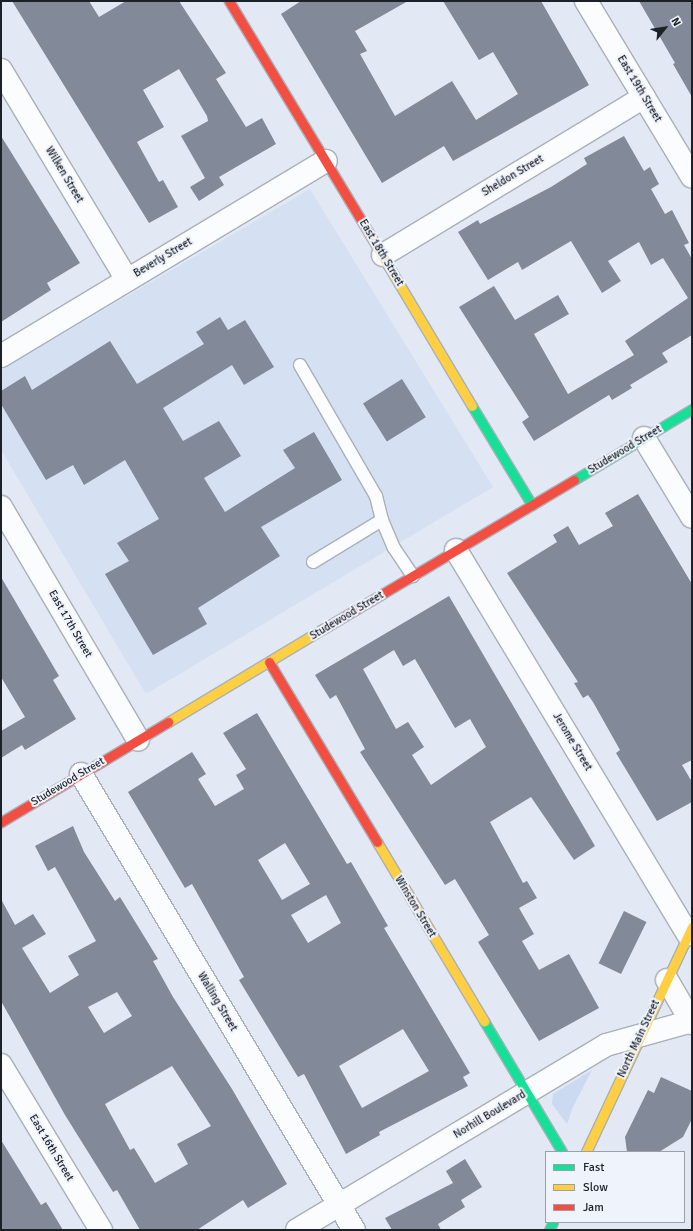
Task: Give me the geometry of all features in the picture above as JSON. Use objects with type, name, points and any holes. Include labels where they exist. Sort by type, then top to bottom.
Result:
[{"type":"street","name":"East 18th Street","points":[[229,1],[532,505]]},
{"type":"street","name":"East 19th Street","points":[[586,1],[692,177]]},
{"type":"street","name":"Wilken Street","points":[[1,70],[127,280]]},
{"type":"street","name":"Sheldon Street","points":[[383,256],[644,97]]},
{"type":"street","name":"Beverly Street","points":[[1,356],[326,161]]},
{"type":"street","name":"Studewood Street","points":[[1,822],[692,409]]},
{"type":"street","points":[[644,438],[692,517]]},
{"type":"street","name":"East 17th Street","points":[[1,507],[138,740]]},
{"type":"street","name":"Jerome Street","points":[[456,550],[690,931]]},
{"type":"street","name":"Winston Street","points":[[269,662],[561,1151]]},
{"type":"street","name":"Walling Street","points":[[81,774],[354,1230]]},
{"type":"street","name":"North Main Street","points":[[586,1151],[690,931]]},
{"type":"street","points":[[667,980],[692,1022]]},
{"type":"street","name":"Norhill Boulevard","points":[[297,1230],[606,1045],[692,1022]]},
{"type":"street","name":"East 16th Street","points":[[1,1065],[101,1230]]},
{"type":"lane","points":[[300,365],[376,496],[382,520],[394,548],[413,576]]},
{"type":"lane","points":[[313,562],[382,520]]},
{"type":"shaded area","points":[[310,189],[493,487],[146,694],[1,450],[1,370]]},
{"type":"shaded area","points":[[592,1070],[573,1107],[567,1124],[552,1104],[553,1094]]},
{"type":"building","points":[[12,1],[89,1],[99,17],[126,1],[179,1],[226,73],[216,79],[246,127],[262,118],[276,144],[219,177],[224,185],[199,201],[190,187],[205,178],[181,136],[208,121],[207,116],[179,69],[143,90],[164,127],[137,142],[159,182],[163,180],[178,207],[149,223]]},
{"type":"building","points":[[301,1],[408,1],[355,31],[367,51],[360,54],[395,116],[452,81],[476,120],[518,94],[493,52],[479,60],[443,1],[541,1],[589,85],[453,161],[444,146],[382,183],[281,14]]},
{"type":"building","points":[[639,1],[692,1],[692,97],[673,64],[675,63]]},
{"type":"building","points":[[1,136],[80,263],[47,283],[51,290],[1,322]]},
{"type":"building","points":[[624,136],[644,171],[650,167],[659,184],[651,189],[665,214],[672,210],[689,243],[684,245],[692,259],[692,335],[662,353],[668,362],[630,385],[632,388],[612,400],[609,395],[534,441],[522,422],[529,417],[459,307],[494,286],[515,320],[558,295],[569,314],[534,334],[568,394],[634,355],[625,341],[688,298],[663,258],[651,265],[639,242],[608,261],[621,281],[602,293],[571,241],[522,270],[518,262],[488,280],[458,232],[478,220],[480,224],[551,187],[587,164],[584,158]]},
{"type":"building","points":[[220,317],[228,330],[245,320],[274,367],[244,385],[232,365],[163,408],[183,441],[219,421],[241,456],[204,478],[225,512],[295,468],[283,450],[314,432],[342,480],[261,527],[280,556],[198,608],[207,624],[153,655],[105,574],[129,561],[117,543],[159,519],[125,460],[84,485],[73,465],[46,480],[1,404],[1,391],[25,376],[32,390],[110,341],[137,384],[204,344],[196,332]]},
{"type":"building","points":[[402,379],[426,417],[387,442],[363,403]]},
{"type":"building","points":[[638,494],[692,584],[692,760],[682,765],[692,782],[692,802],[657,821],[616,753],[620,750],[593,702],[588,695],[583,698],[574,683],[578,682],[507,573],[557,542],[553,535],[568,526],[579,545],[613,526],[605,513]]},
{"type":"building","points":[[1,577],[59,676],[53,680],[76,719],[25,750],[22,745],[1,758],[1,731],[25,717],[1,677]]},
{"type":"building","points":[[449,596],[595,846],[574,860],[531,797],[490,822],[523,883],[527,881],[537,898],[519,908],[534,934],[522,941],[539,970],[569,954],[599,1008],[539,1041],[478,942],[489,935],[455,879],[445,885],[360,752],[365,749],[336,695],[330,699],[315,675]],"holes":[[[394,650],[403,666],[415,659],[455,728],[470,719],[486,747],[431,785],[412,755],[424,747],[408,722],[396,729],[363,669]]]},
{"type":"building","points":[[257,713],[347,864],[351,862],[388,926],[384,928],[470,1073],[463,1077],[468,1086],[379,1132],[380,1135],[346,1154],[304,1074],[298,1077],[239,980],[244,977],[192,884],[185,888],[128,792],[192,752],[206,774],[198,779],[215,806],[244,789],[236,775],[246,769],[223,733]],"holes":[[[285,843],[310,884],[282,900],[258,860]],[[326,895],[341,923],[308,943],[291,915]],[[403,1029],[429,1071],[362,1108],[339,1066]]]},
{"type":"building","points":[[73,826],[84,852],[115,901],[120,897],[158,959],[153,961],[173,997],[232,1089],[287,1184],[248,1208],[243,1200],[197,1230],[140,1230],[117,1190],[113,1192],[65,1115],[1,1001],[1,899],[15,925],[33,914],[46,934],[22,948],[50,993],[79,975],[68,956],[96,941],[55,867],[48,871],[35,846]],"holes":[[[117,992],[132,1016],[104,1033],[88,1007]],[[172,1066],[211,1126],[177,1144],[188,1164],[155,1183],[134,1148],[130,1150],[105,1104]]]},
{"type":"building","points":[[624,911],[646,922],[621,974],[599,963]]},
{"type":"building","points":[[661,1077],[692,1091],[692,1119],[683,1137],[661,1151],[627,1151],[625,1137],[648,1090],[654,1093]]},
{"type":"building","points":[[1,1140],[41,1205],[46,1202],[63,1230],[1,1230]]},
{"type":"building","points":[[465,1159],[482,1187],[461,1200],[465,1207],[438,1224],[441,1230],[392,1230],[385,1218],[453,1183],[446,1171]]},
{"type":"traffic: fast","points":[[472,406],[532,505]]},
{"type":"traffic: fast","points":[[574,480],[692,409]]},
{"type":"traffic: fast","points":[[484,1021],[561,1151]]},
{"type":"traffic: fast","points":[[549,1230],[552,1223]]},
{"type":"traffic: slow","points":[[370,235],[472,406]]},
{"type":"traffic: slow","points":[[168,722],[323,629]]},
{"type":"traffic: slow","points":[[377,842],[484,1021]]},
{"type":"traffic: slow","points":[[586,1151],[692,927]]},
{"type":"traffic: jam","points":[[229,1],[370,235]]},
{"type":"traffic: jam","points":[[323,629],[574,480]]},
{"type":"traffic: jam","points":[[269,662],[377,842]]},
{"type":"traffic: jam","points":[[1,822],[168,722]]}]
